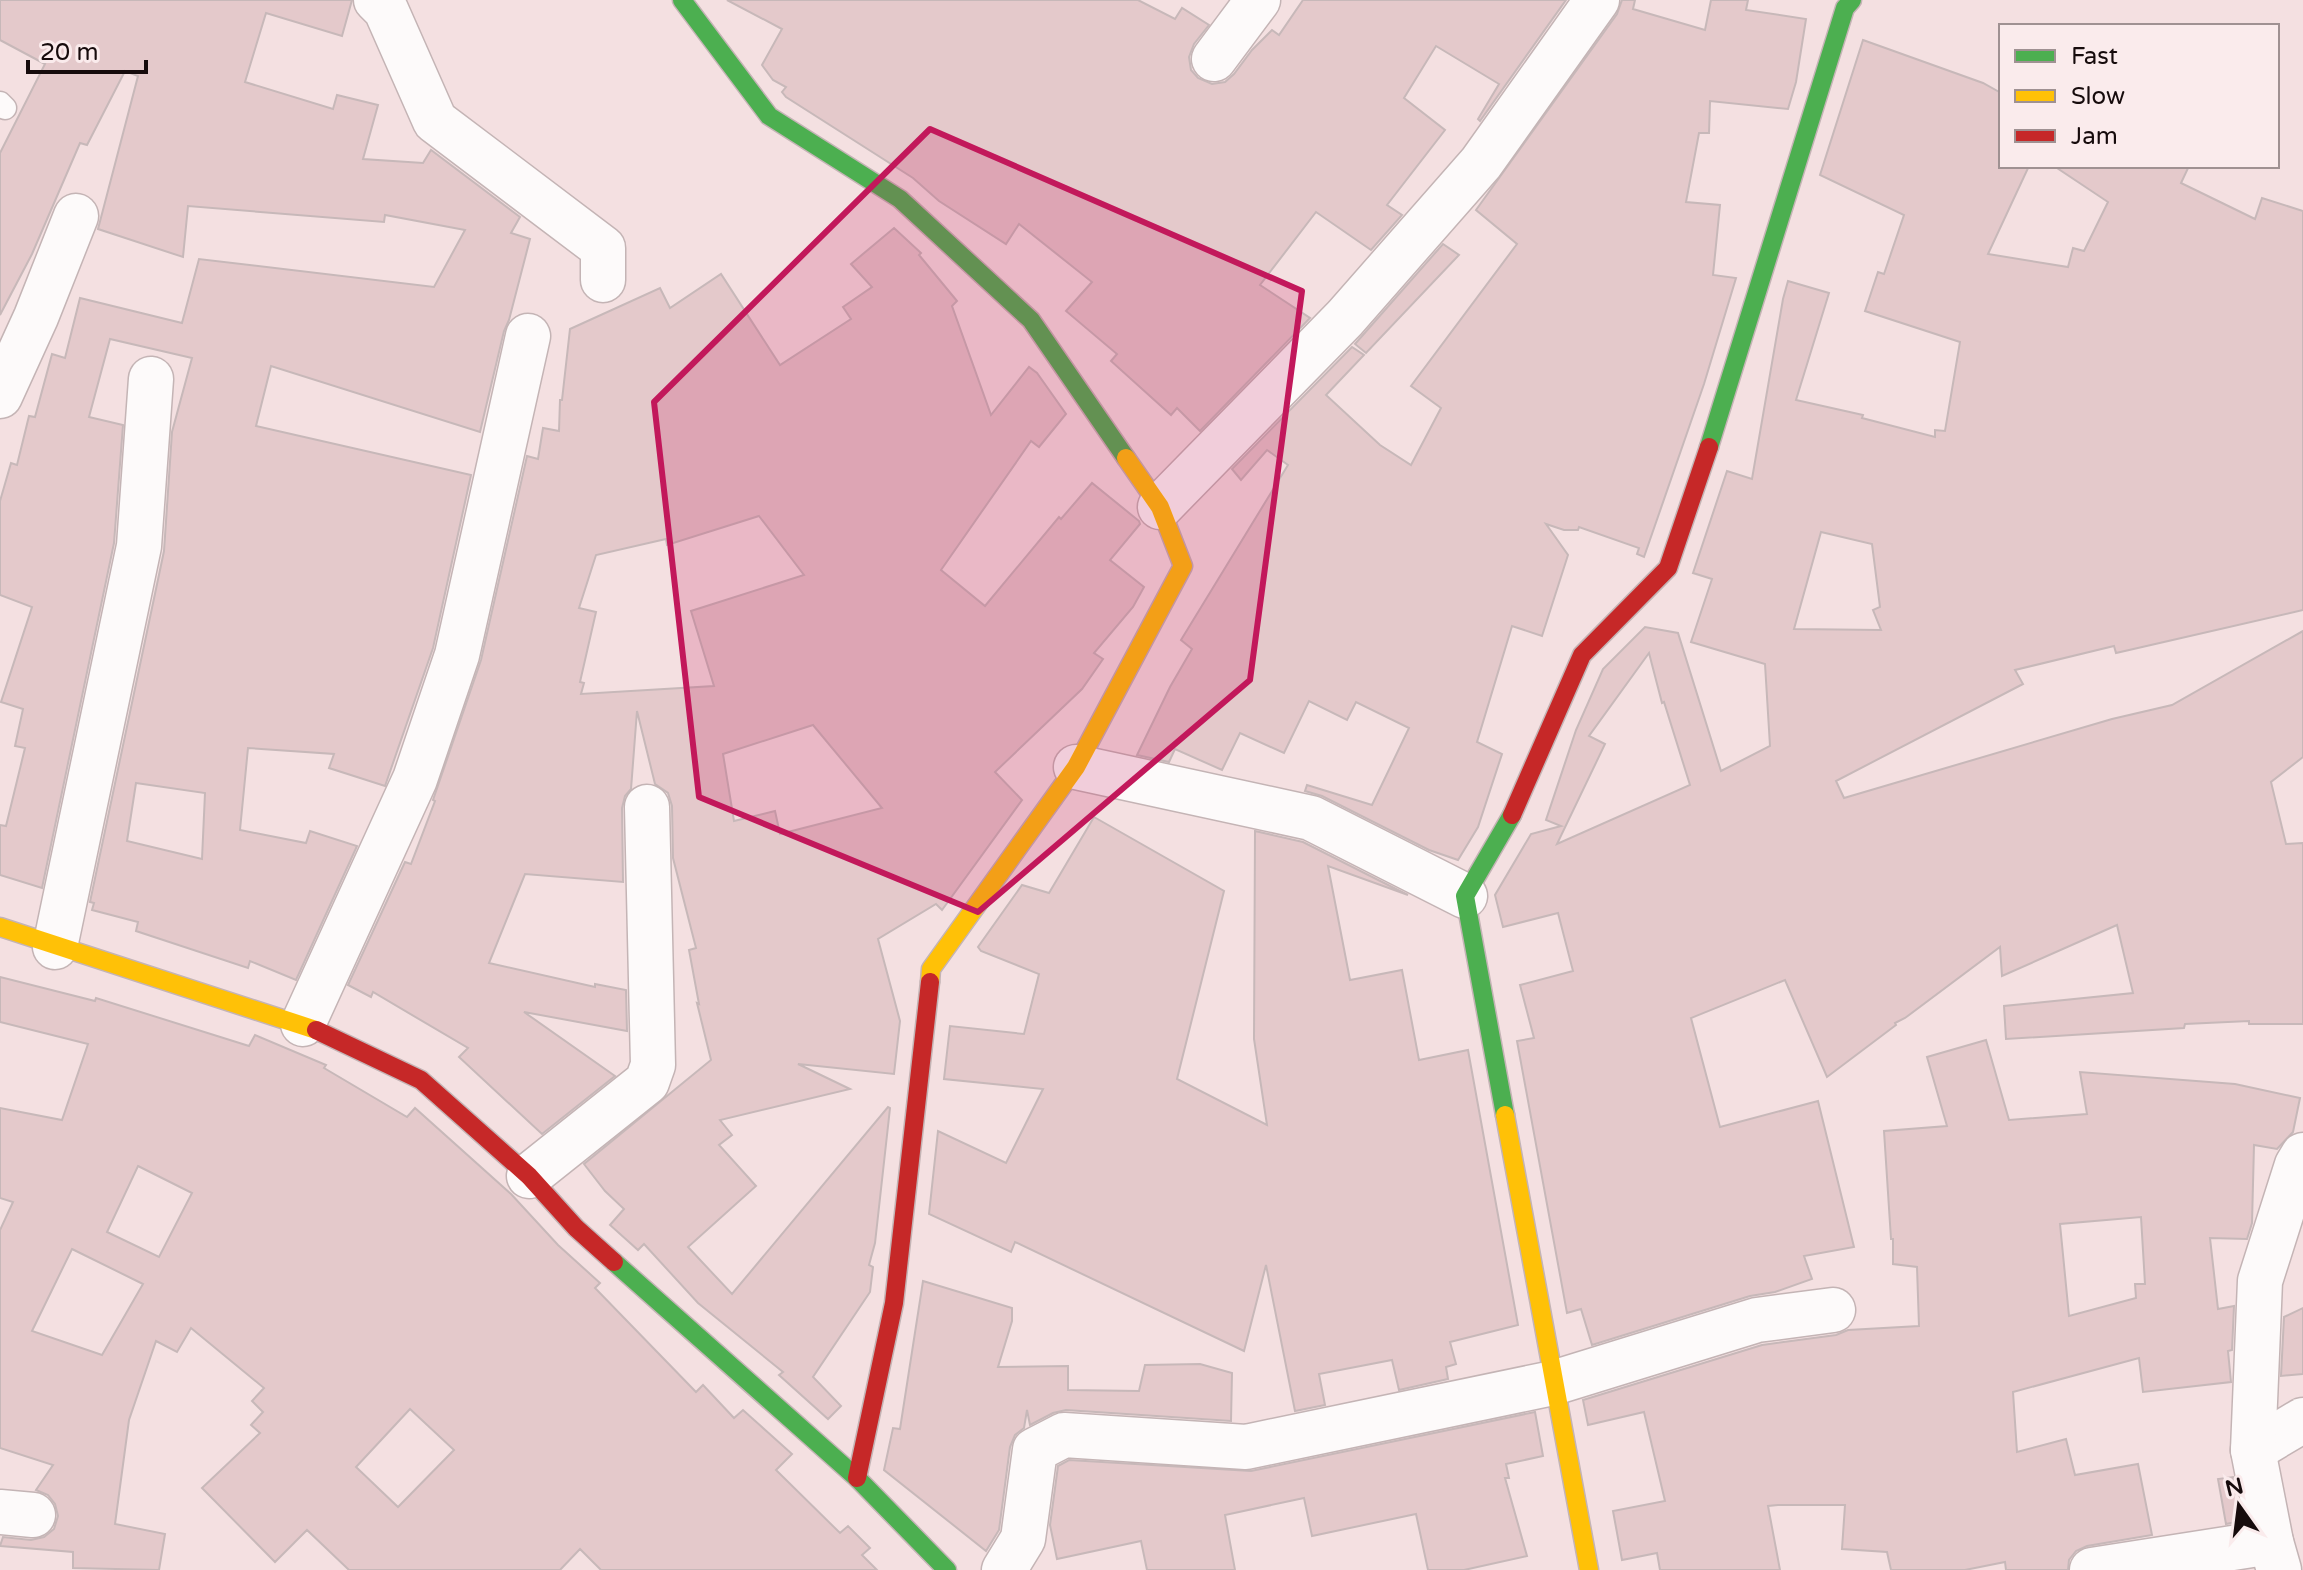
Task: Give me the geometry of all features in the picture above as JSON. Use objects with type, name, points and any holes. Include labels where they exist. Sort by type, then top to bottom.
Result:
[{"type":"street","points":[[376,0],[386,10],[435,121],[603,248],[603,280]]},
{"type":"street","points":[[682,0],[769,116],[900,199],[1031,320],[1160,507],[1183,566],[1076,767],[931,969],[894,1303],[857,1478]]},
{"type":"street","points":[[1214,59],[1258,0]]},
{"type":"street","points":[[1160,507],[1345,318],[1481,163],[1597,0]]},
{"type":"street","points":[[1586,1569],[1465,896],[1507,827],[1582,655],[1668,568],[1728,392],[1845,8],[1852,0]]},
{"type":"street","points":[[0,396],[36,317],[76,216]]},
{"type":"street","points":[[303,1024],[415,779],[457,655],[528,336]]},
{"type":"street","points":[[55,947],[139,546],[151,379]]},
{"type":"street","points":[[1076,767],[1311,818],[1465,896]]},
{"type":"street","points":[[529,1176],[647,1082],[653,1065],[647,807]]},
{"type":"street","points":[[0,927],[303,1024],[421,1080],[529,1176],[576,1228],[857,1478],[947,1570]]},
{"type":"street","points":[[2092,1570],[2275,1556],[2253,1450],[2260,1281],[2297,1165],[2303,1155]]},
{"type":"street","points":[[1004,1570],[1023,1539],[1035,1450],[1064,1435],[1246,1447],[1553,1383],[1757,1320],[1833,1310]]},
{"type":"street","points":[[2253,1450],[2303,1420]]},
{"type":"highlighted area","points":[[930,129],[1302,291],[1250,680],[978,912],[699,797],[654,402]]},
{"type":"building","points":[[0,0],[352,0],[342,36],[266,13],[245,82],[333,109],[337,95],[378,105],[363,159],[423,163],[431,150],[520,217],[511,233],[530,239],[480,432],[271,366],[256,426],[471,475],[433,648],[385,786],[329,768],[334,754],[248,748],[240,830],[306,843],[310,831],[357,846],[296,980],[250,961],[248,968],[136,931],[138,922],[92,910],[94,903],[90,902],[164,551],[172,432],[192,358],[110,339],[89,417],[123,425],[114,543],[42,888],[0,875],[0,825],[6,826],[25,748],[15,746],[23,709],[1,702],[32,607],[0,595],[0,501],[11,463],[17,465],[29,416],[35,417],[52,354],[65,358],[80,298],[182,323],[199,259],[434,287],[465,230],[385,215],[384,222],[188,206],[183,257],[98,229],[138,76],[125,71],[87,145],[80,143],[32,254],[0,315],[0,153],[45,64],[0,40]],"holes":[[[136,783],[205,793],[202,859],[127,841]]]},
{"type":"building","points":[[727,0],[1138,0],[1175,19],[1182,8],[1209,25],[1194,44],[1189,57],[1191,70],[1198,78],[1212,84],[1225,82],[1234,74],[1272,30],[1279,35],[1303,0],[1566,0],[1480,121],[1478,119],[1499,84],[1436,46],[1404,98],[1445,130],[1387,205],[1402,215],[1371,250],[1316,212],[1260,285],[1310,318],[1200,431],[1177,408],[1171,415],[1111,361],[1117,354],[1066,311],[1092,282],[1019,224],[1006,244],[939,201],[913,178],[786,97],[782,92],[786,87],[773,80],[762,65],[782,29]]},
{"type":"building","points":[[1622,0],[1635,0],[1633,9],[1705,30],[1711,0],[1748,0],[1746,10],[1806,19],[1796,82],[1788,109],[1710,101],[1709,133],[1699,133],[1686,202],[1720,205],[1713,275],[1736,278],[1704,384],[1644,557],[1637,554],[1639,548],[1579,527],[1578,530],[1564,530],[1546,524],[1568,555],[1542,636],[1512,626],[1477,742],[1502,754],[1478,827],[1458,860],[1429,850],[1322,796],[1305,791],[1307,785],[1372,805],[1409,728],[1356,702],[1347,720],[1309,701],[1284,753],[1240,733],[1222,770],[1175,749],[1169,762],[1137,755],[1192,649],[1181,640],[1288,465],[1267,450],[1241,480],[1232,469],[1352,347],[1364,355],[1326,395],[1380,445],[1411,465],[1441,408],[1411,386],[1517,244],[1476,210],[1617,14]]},
{"type":"building","points":[[1863,40],[1983,83],[1999,92],[1999,168],[2028,168],[1988,254],[2068,267],[2073,248],[2084,251],[2108,202],[2057,168],[2188,168],[2181,183],[2255,219],[2262,198],[2303,211],[2303,610],[2116,653],[2114,646],[2015,670],[2023,684],[1836,781],[1844,798],[2112,719],[2172,705],[2303,631],[2303,757],[2271,782],[2286,844],[2303,843],[2303,1024],[2249,1024],[2249,1021],[2185,1024],[2184,1028],[2006,1039],[2004,1006],[2133,993],[2117,925],[2002,976],[2000,947],[1827,1077],[1785,980],[1691,1018],[1720,1127],[1818,1101],[1854,1247],[1804,1256],[1812,1279],[1592,1345],[1581,1309],[1567,1313],[1517,1041],[1534,1038],[1520,985],[1573,971],[1558,913],[1503,927],[1495,895],[1531,834],[1561,826],[1546,820],[1576,730],[1603,669],[1645,627],[1678,633],[1721,771],[1770,746],[1765,664],[1691,642],[1712,579],[1693,573],[1727,471],[1752,479],[1788,281],[1829,293],[1796,400],[1863,415],[1862,418],[1935,437],[1935,430],[1945,431],[1960,342],[1865,311],[1878,272],[1884,274],[1904,215],[1820,175]],"holes":[[[1821,532],[1872,544],[1880,607],[1873,610],[1881,630],[1794,629]],[[1649,653],[1662,703],[1690,785],[1557,844],[1605,744],[1589,736]]]},
{"type":"building","points":[[894,228],[921,253],[919,255],[957,301],[952,306],[991,415],[1029,367],[1037,373],[1066,414],[1039,447],[1031,441],[941,570],[985,606],[1059,517],[1061,519],[1092,483],[1139,521],[1140,524],[1110,560],[1144,587],[1133,607],[1094,653],[1103,659],[1082,689],[995,772],[1022,800],[942,910],[936,904],[878,939],[900,1021],[894,1074],[798,1064],[850,1089],[720,1120],[732,1135],[719,1145],[756,1186],[688,1247],[732,1294],[890,1108],[875,1243],[869,1265],[873,1267],[870,1292],[813,1377],[841,1406],[828,1419],[779,1375],[783,1372],[698,1303],[644,1244],[638,1250],[610,1225],[624,1209],[584,1164],[711,1060],[697,1003],[689,950],[696,948],[673,858],[672,806],[668,793],[655,784],[637,711],[631,789],[625,796],[622,808],[623,882],[525,874],[489,963],[595,987],[595,984],[626,990],[627,1031],[524,1012],[615,1076],[542,1134],[459,1057],[468,1048],[373,992],[371,997],[348,985],[405,862],[411,864],[435,801],[481,660],[527,456],[538,459],[543,428],[559,431],[570,329],[660,288],[670,308],[721,274],[780,365],[851,319],[843,307],[872,287],[851,264]],"holes":[[[759,516],[804,575],[691,611],[714,686],[581,694],[584,683],[580,682],[596,612],[579,608],[596,555],[666,539],[667,545]],[[813,725],[882,808],[780,834],[775,811],[734,821],[723,754]]]},
{"type":"building","points":[[1443,244],[1459,255],[1366,353],[1355,344]]},
{"type":"building","points":[[1094,817],[1224,891],[1177,1079],[1267,1125],[1254,1039],[1255,831],[1303,842],[1408,895],[1328,866],[1350,980],[1402,970],[1419,1060],[1468,1050],[1518,1325],[1450,1342],[1456,1364],[1446,1367],[1448,1379],[1399,1390],[1392,1360],[1319,1374],[1325,1405],[1295,1411],[1266,1265],[1244,1351],[1015,1242],[1011,1252],[929,1214],[938,1131],[1006,1163],[1043,1089],[944,1079],[950,1026],[1024,1034],[1039,974],[981,951],[978,947],[1022,885],[1049,893]]},
{"type":"building","points":[[0,977],[95,1001],[96,998],[249,1046],[255,1035],[326,1065],[324,1068],[407,1117],[415,1108],[511,1194],[558,1245],[600,1283],[595,1288],[696,1392],[703,1385],[734,1418],[743,1410],[792,1454],[776,1470],[840,1533],[848,1526],[870,1548],[862,1555],[877,1570],[601,1570],[580,1549],[560,1570],[349,1570],[307,1530],[275,1562],[202,1488],[260,1433],[251,1425],[263,1412],[252,1401],[264,1388],[191,1328],[177,1352],[156,1341],[129,1420],[115,1524],[165,1534],[159,1570],[73,1568],[73,1552],[0,1546],[3,1537],[31,1540],[44,1537],[54,1529],[58,1516],[55,1504],[48,1495],[36,1490],[53,1465],[0,1448],[0,1230],[13,1202],[0,1198],[0,1108],[62,1120],[88,1044],[0,1022]],"holes":[[[138,1166],[192,1193],[159,1257],[107,1232]],[[72,1249],[143,1284],[102,1355],[32,1331]],[[410,1409],[454,1450],[398,1507],[356,1467]]]},
{"type":"building","points":[[1986,1040],[2009,1120],[2087,1114],[2080,1072],[2235,1084],[2300,1098],[2293,1132],[2277,1149],[2254,1145],[2252,1223],[2247,1239],[2210,1238],[2218,1309],[2234,1306],[2232,1350],[2228,1351],[2231,1382],[2143,1392],[2139,1358],[2013,1392],[2017,1452],[2066,1439],[2075,1475],[2138,1464],[2152,1535],[2087,1546],[2076,1551],[2069,1560],[2068,1570],[2006,1570],[2005,1562],[1965,1570],[1891,1570],[1887,1552],[1842,1549],[1845,1505],[1778,1505],[1768,1506],[1780,1570],[1660,1570],[1657,1553],[1622,1560],[1613,1511],[1665,1501],[1644,1412],[1588,1425],[1583,1400],[1762,1345],[1836,1335],[1848,1330],[1919,1326],[1917,1267],[1893,1264],[1884,1131],[1947,1126],[1927,1057]],"holes":[[[2141,1217],[2145,1284],[2135,1284],[2136,1298],[2069,1316],[2060,1224]]]},
{"type":"building","points":[[923,1281],[1012,1308],[1012,1321],[998,1367],[1068,1366],[1068,1390],[1139,1391],[1145,1365],[1200,1364],[1232,1373],[1231,1421],[1066,1410],[1030,1425],[1027,1410],[1024,1428],[1015,1435],[1010,1447],[999,1530],[986,1551],[884,1470],[893,1428],[900,1429]]},
{"type":"building","points":[[2303,1308],[2303,1374],[2281,1376],[2284,1317]]},
{"type":"building","points":[[1535,1412],[1543,1456],[1506,1464],[1509,1478],[1505,1478],[1527,1556],[1464,1570],[1428,1570],[1416,1514],[1312,1536],[1304,1498],[1225,1515],[1235,1570],[1147,1570],[1141,1541],[1057,1559],[1050,1525],[1058,1466],[1069,1460],[1251,1471]]},
{"type":"building","points":[[2233,1477],[2241,1521],[2226,1524],[2218,1479]]},
{"type":"traffic: fast","points":[[682,0],[769,116],[900,199],[1031,320],[1126,458]]},
{"type":"traffic: fast","points":[[1709,447],[1845,8],[1852,0]]},
{"type":"traffic: fast","points":[[1505,1115],[1465,896],[1512,815]]},
{"type":"traffic: fast","points":[[614,1262],[857,1478],[947,1570]]},
{"type":"traffic: slow","points":[[930,982],[931,969],[1076,767],[1183,566],[1160,507],[1126,458]]},
{"type":"traffic: slow","points":[[0,927],[316,1030]]},
{"type":"traffic: slow","points":[[1505,1115],[1589,1570]]},
{"type":"traffic: jam","points":[[1512,815],[1582,655],[1668,568],[1709,447]]},
{"type":"traffic: jam","points":[[857,1478],[894,1303],[930,982]]},
{"type":"traffic: jam","points":[[316,1030],[421,1080],[529,1176],[576,1228],[614,1262]]}]
